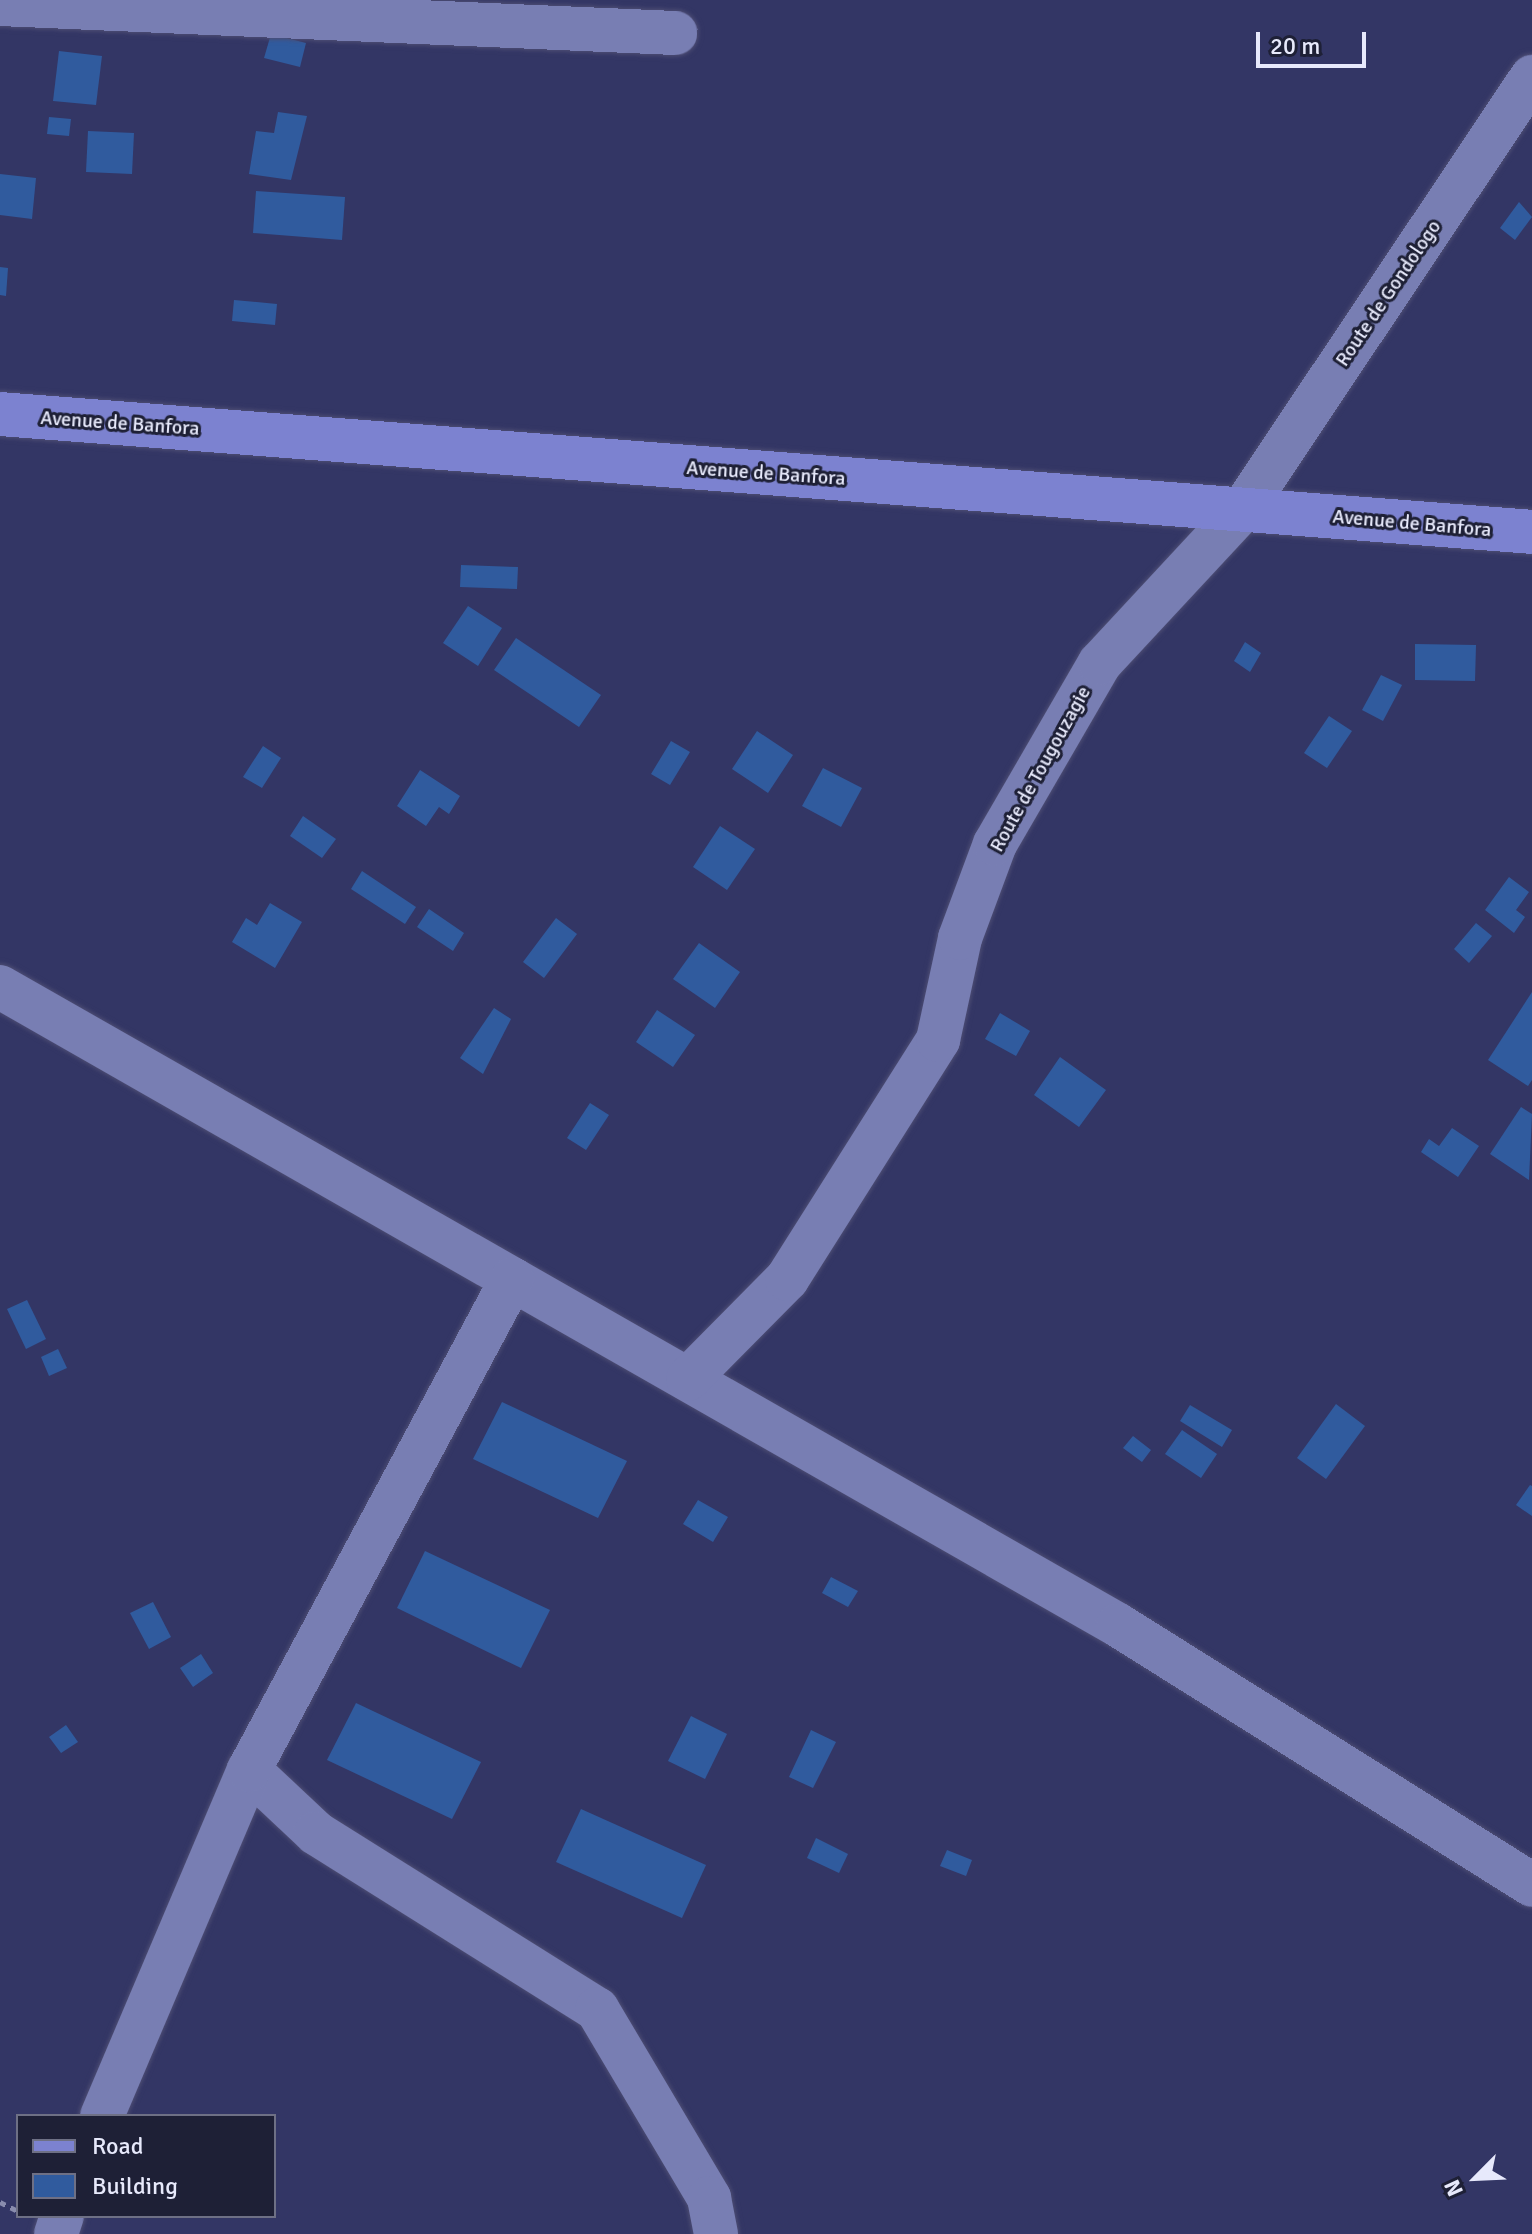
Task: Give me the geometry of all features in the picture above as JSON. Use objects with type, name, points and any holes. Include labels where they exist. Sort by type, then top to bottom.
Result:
[{"type":"main road","name":"Avenue de Banfora","points":[[0,414],[1532,532]]},
{"type":"street","points":[[0,4],[317,9],[675,33]]},
{"type":"street","name":"Route de Gondologo","points":[[1243,509],[1532,77]]},
{"type":"street","name":"Route de Tougouzagie","points":[[688,1379],[787,1279],[938,1040],[960,938],[995,844],[1100,663],[1243,509]]},
{"type":"street","points":[[0,987],[1118,1625],[1532,1885]]},
{"type":"street","points":[[103,2114],[249,1770],[512,1279]]},
{"type":"street","points":[[249,1770],[316,1833],[597,2009],[709,2198],[716,2234]]},
{"type":"building","points":[[271,34],[306,43],[300,67],[264,58]]},
{"type":"building","points":[[59,51],[102,56],[96,105],[53,101]]},
{"type":"building","points":[[278,112],[307,116],[291,180],[249,174],[256,131],[274,133]]},
{"type":"building","points":[[49,117],[71,119],[69,136],[47,134]]},
{"type":"building","points":[[88,131],[134,133],[132,174],[86,172]]},
{"type":"building","points":[[0,174],[36,178],[32,219],[0,215]]},
{"type":"building","points":[[256,191],[345,197],[342,240],[253,233]]},
{"type":"building","points":[[1519,202],[1532,217],[1515,240],[1500,228]]},
{"type":"building","points":[[0,267],[8,268],[6,296],[0,295]]},
{"type":"building","points":[[234,300],[277,304],[275,325],[232,321]]},
{"type":"building","points":[[461,565],[518,567],[517,589],[460,587]]},
{"type":"building","points":[[468,606],[502,628],[478,666],[443,643]]},
{"type":"building","points":[[516,638],[601,695],[579,727],[494,670]]},
{"type":"building","points":[[1245,642],[1261,653],[1250,672],[1234,661]]},
{"type":"building","points":[[1415,644],[1476,645],[1475,681],[1415,680]]},
{"type":"building","points":[[1381,675],[1402,685],[1383,721],[1362,710]]},
{"type":"building","points":[[1329,716],[1352,731],[1327,768],[1304,753]]},
{"type":"building","points":[[757,731],[793,755],[768,793],[732,769]]},
{"type":"building","points":[[671,741],[690,752],[670,785],[651,774]]},
{"type":"building","points":[[263,746],[281,758],[262,788],[243,777]]},
{"type":"building","points":[[823,768],[862,788],[841,827],[802,806]]},
{"type":"building","points":[[420,770],[460,796],[449,814],[439,807],[426,826],[397,806]]},
{"type":"building","points":[[303,816],[336,839],[322,858],[290,836]]},
{"type":"building","points":[[720,826],[755,849],[727,890],[693,867]]},
{"type":"building","points":[[362,871],[416,907],[405,924],[351,889]]},
{"type":"building","points":[[1509,877],[1529,892],[1516,910],[1525,917],[1514,933],[1485,910]]},
{"type":"building","points":[[270,903],[302,922],[275,968],[232,942],[246,918],[257,925]]},
{"type":"building","points":[[429,909],[464,933],[453,951],[417,927]]},
{"type":"building","points":[[556,918],[577,934],[544,978],[523,962]]},
{"type":"building","points":[[1476,923],[1492,936],[1469,963],[1454,949]]},
{"type":"building","points":[[699,943],[740,972],[715,1008],[673,979]]},
{"type":"building","points":[[1532,992],[1532,1080],[1528,1086],[1488,1060]]},
{"type":"building","points":[[494,1008],[511,1019],[483,1074],[460,1058]]},
{"type":"building","points":[[657,1010],[695,1035],[673,1067],[636,1042]]},
{"type":"building","points":[[1000,1013],[1030,1031],[1016,1056],[985,1039]]},
{"type":"building","points":[[1060,1057],[1106,1090],[1079,1127],[1034,1095]]},
{"type":"building","points":[[590,1103],[609,1115],[586,1150],[567,1138]]},
{"type":"building","points":[[1521,1107],[1532,1114],[1529,1180],[1490,1154]]},
{"type":"building","points":[[1452,1128],[1479,1146],[1458,1177],[1421,1152],[1429,1139],[1439,1146]]},
{"type":"building","points":[[27,1300],[46,1339],[26,1349],[7,1309]]},
{"type":"building","points":[[58,1349],[67,1368],[49,1376],[41,1357]]},
{"type":"building","points":[[502,1402],[627,1461],[598,1518],[473,1459]]},
{"type":"building","points":[[1336,1404],[1365,1426],[1326,1479],[1297,1458]]},
{"type":"building","points":[[1190,1405],[1232,1430],[1222,1447],[1180,1421]]},
{"type":"building","points":[[1182,1430],[1217,1454],[1201,1478],[1165,1454]]},
{"type":"building","points":[[1133,1436],[1151,1450],[1142,1462],[1123,1448]]},
{"type":"building","points":[[1532,1486],[1532,1516],[1516,1505]]},
{"type":"building","points":[[698,1500],[728,1517],[713,1542],[683,1524]]},
{"type":"building","points":[[425,1551],[550,1610],[521,1668],[397,1608]]},
{"type":"building","points":[[831,1577],[858,1591],[848,1607],[822,1593]]},
{"type":"building","points":[[153,1602],[171,1637],[149,1649],[130,1613]]},
{"type":"building","points":[[201,1654],[213,1673],[193,1687],[180,1668]]},
{"type":"building","points":[[356,1703],[481,1762],[452,1819],[327,1760]]},
{"type":"building","points":[[691,1716],[727,1734],[705,1779],[668,1761]]},
{"type":"building","points":[[66,1725],[78,1742],[61,1753],[49,1737]]},
{"type":"building","points":[[811,1730],[836,1742],[813,1788],[789,1777]]},
{"type":"building","points":[[581,1809],[706,1865],[682,1918],[556,1862]]},
{"type":"building","points":[[816,1838],[848,1854],[839,1873],[807,1858]]},
{"type":"building","points":[[947,1850],[972,1860],[966,1876],[940,1866]]}]
